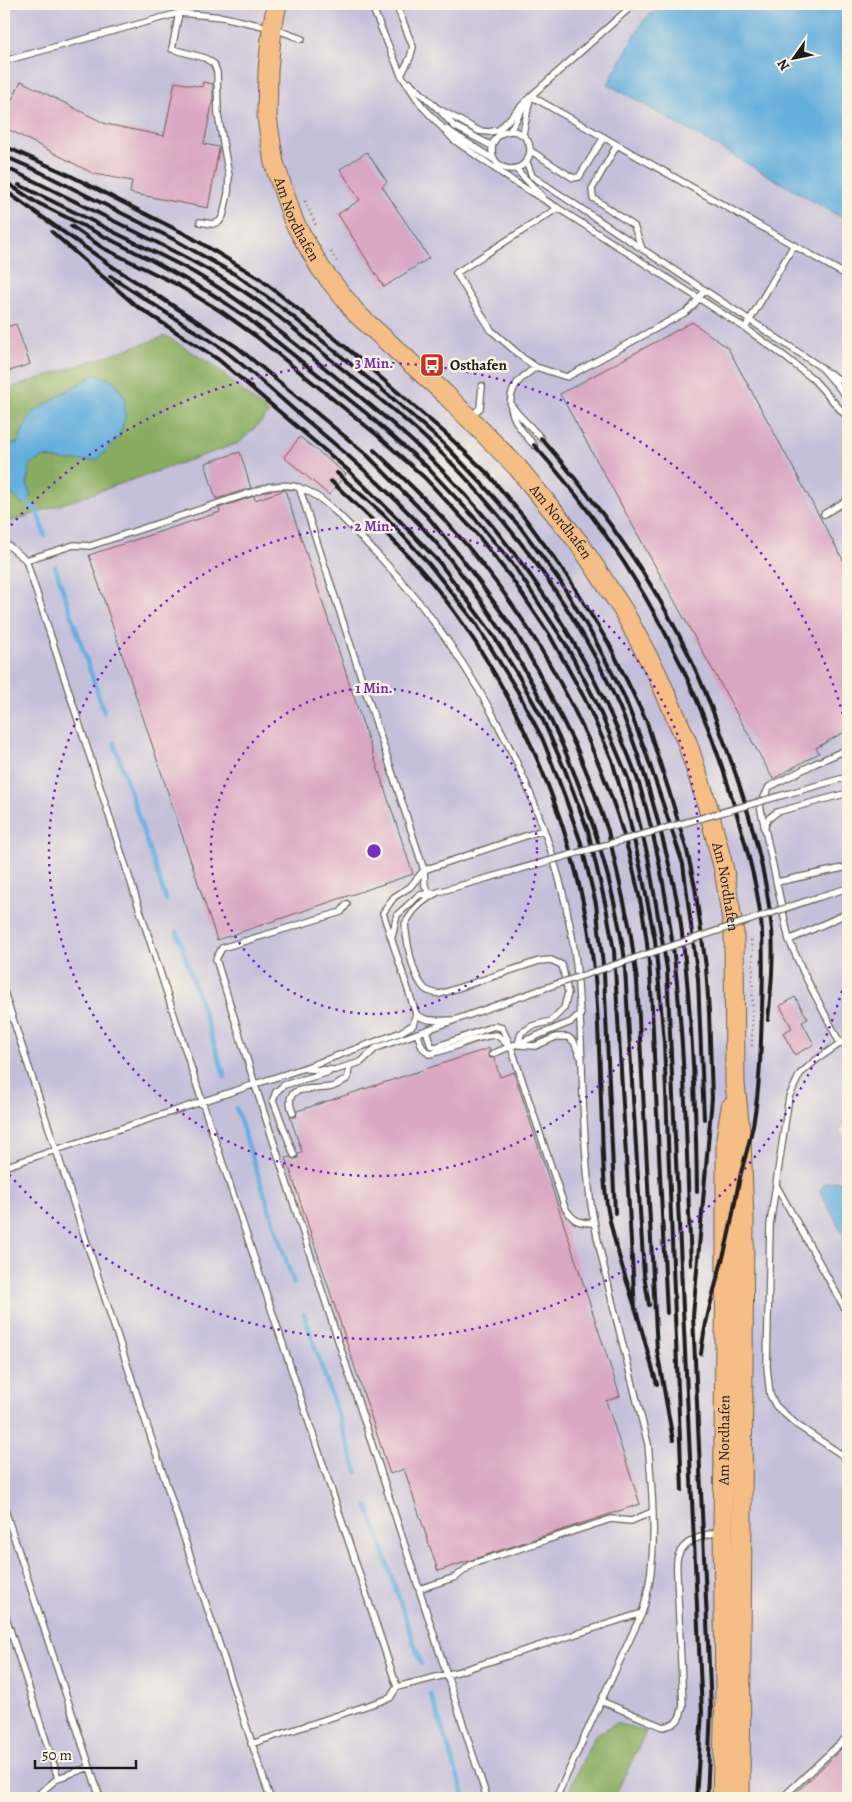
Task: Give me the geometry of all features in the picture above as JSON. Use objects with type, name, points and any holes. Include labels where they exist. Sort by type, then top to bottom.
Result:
[{"type":"main road","name":"Am Nordhafen","points":[[278,4],[272,28],[268,70],[267,118],[274,163],[294,222],[321,270],[357,314],[445,394],[518,468],[579,543],[623,610],[657,674],[687,742],[707,804],[724,870],[734,933],[735,1084],[741,1139],[744,1220],[740,1798]]},
{"type":"main road","name":"Am Nordhafen","points":[[722,1798],[726,1138],[735,1084]]},
{"type":"lane","points":[[371,4],[401,75],[422,106],[454,140],[513,181],[745,328],[814,379],[848,418]]},
{"type":"lane","points":[[401,75],[410,58],[413,47],[396,6],[408,4]]},
{"type":"lane","points":[[437,108],[479,131],[499,130],[530,96],[634,4]]},
{"type":"lane","points":[[179,13],[172,49],[205,58],[214,64],[217,72],[218,115],[229,176],[224,216],[219,222],[212,224],[200,222]]},
{"type":"lane","points":[[4,61],[179,13],[223,17],[272,28],[302,39]]},
{"type":"lane","points":[[401,75],[454,126],[492,146]]},
{"type":"lane","points":[[494,159],[492,146],[498,135],[510,130],[530,96]]},
{"type":"lane","points":[[522,134],[530,96]]},
{"type":"lane","points":[[530,96],[848,276]]},
{"type":"lane","points":[[438,124],[494,159],[503,168],[516,169],[526,163],[531,151],[530,144],[522,134],[510,130]]},
{"type":"lane","points":[[531,151],[573,178],[579,176],[604,137]]},
{"type":"lane","points":[[617,145],[592,189],[593,198],[634,226],[642,249]]},
{"type":"lane","points":[[526,163],[532,176],[848,385]]},
{"type":"lane","points":[[516,169],[548,202]]},
{"type":"lane","points":[[558,208],[456,273],[491,330],[536,367],[567,377],[686,312],[705,290]]},
{"type":"lane","points":[[745,328],[794,245]]},
{"type":"lane","points":[[534,445],[513,418],[510,403],[512,391],[519,381],[536,367]]},
{"type":"lane","points":[[822,368],[848,398]]},
{"type":"lane","points":[[469,418],[480,408],[482,386]]},
{"type":"lane","points":[[510,403],[518,414],[542,438]]},
{"type":"lane","points":[[26,560],[74,545],[90,546],[268,487],[287,485],[299,487],[314,493],[359,535],[439,628],[474,683],[507,741],[534,805],[560,880],[575,954],[581,1013],[584,1131],[594,1223],[648,1444],[653,1532],[649,1582],[642,1614],[556,1798]]},
{"type":"lane","points":[[299,487],[424,870],[425,886],[430,894]]},
{"type":"lane","points":[[824,514],[848,500]]},
{"type":"lane","points":[[4,542],[26,560],[202,1102],[397,1687]]},
{"type":"lane","points":[[840,1043],[805,976],[789,940],[760,806],[769,787],[848,749]]},
{"type":"lane","points":[[391,939],[397,915],[419,895],[438,892],[844,778],[848,775]]},
{"type":"lane","points":[[764,828],[768,819],[777,812],[848,793]]},
{"type":"lane","points":[[454,1020],[434,1021],[422,1019],[416,1014],[383,913],[394,897],[410,886],[424,870],[543,830]]},
{"type":"lane","points":[[776,882],[848,867]]},
{"type":"lane","points":[[294,1155],[273,1100],[276,1092],[284,1085],[360,1062],[376,1048],[475,1012],[848,888]]},
{"type":"lane","points":[[438,892],[414,908],[404,924],[408,949],[419,981],[426,991],[440,994],[539,961],[551,960],[562,965],[568,993],[564,1008],[551,1021],[532,1026],[521,1032],[518,1045]]},
{"type":"lane","points":[[347,904],[341,912],[222,948],[216,958],[255,1085],[487,1798]]},
{"type":"lane","points":[[789,940],[848,913]]},
{"type":"lane","points":[[4,992],[270,1798]]},
{"type":"lane","points":[[492,1054],[571,1022],[581,1013]]},
{"type":"lane","points":[[4,1167],[255,1085],[399,1033],[413,1025],[416,1014]]},
{"type":"lane","points":[[426,1030],[431,1046],[436,1047],[494,1026],[502,1028],[511,1047],[565,1208],[573,1219],[582,1223],[594,1223]]},
{"type":"lane","points":[[417,1033],[422,1047],[429,1054],[486,1035],[497,1035],[511,1047]]},
{"type":"lane","points":[[518,1045],[535,1046],[556,1037],[568,1037],[574,1042],[582,1062]]},
{"type":"lane","points":[[848,1038],[816,1060],[800,1074],[789,1097],[770,1225],[767,1367],[770,1396],[784,1414],[848,1459]]},
{"type":"lane","points":[[293,1113],[289,1104],[292,1094],[302,1088],[333,1087],[348,1078],[349,1066]]},
{"type":"lane","points":[[304,1068],[335,1070]]},
{"type":"lane","points":[[776,1184],[848,1314]]},
{"type":"lane","points":[[4,1507],[100,1798]]},
{"type":"lane","points":[[419,1589],[456,1577],[472,1564],[611,1519],[630,1521],[652,1512]]},
{"type":"lane","points":[[601,1701],[664,1727],[672,1725],[680,1718],[683,1706],[677,1575],[678,1556],[684,1545],[723,1531]]},
{"type":"lane","points":[[4,1611],[58,1778]]},
{"type":"lane","points":[[251,1744],[390,1698],[397,1687],[447,1674],[642,1614]]},
{"type":"lane","points":[[782,1798],[848,1736]]},
{"type":"lane","points":[[34,1798],[58,1778],[90,1767]]},
{"type":"path","points":[[304,197],[320,233]]},
{"type":"path","points":[[330,250],[340,267]]},
{"type":"path","points":[[751,940],[752,1055]]},
{"type":"shaded area","points":[[4,4],[663,4],[643,21],[608,84],[848,221],[848,1121],[841,1131],[848,1145],[848,1180],[825,1183],[820,1191],[848,1243],[848,1798],[614,1798],[646,1731],[616,1723],[595,1735],[565,1798],[4,1798],[4,524],[239,443],[166,336],[4,390]]},
{"type":"green space","points":[[166,336],[214,366],[269,414],[239,443],[4,524],[4,490],[13,495],[31,496],[27,483],[30,464],[45,457],[69,461],[95,374],[35,411],[27,421],[17,444],[4,443],[4,390]]},
{"type":"green space","points":[[616,1723],[646,1731],[614,1798],[565,1798],[595,1735]]},
{"type":"water","points":[[663,4],[848,4],[848,221],[608,84],[643,21]]},
{"type":"water","points":[[95,374],[114,381],[125,398],[125,417],[120,435],[97,460],[69,461],[45,457],[30,464],[27,483],[31,497],[22,504],[13,495],[4,490],[4,443],[17,444],[27,421],[35,411]]},
{"type":"water","points":[[848,1180],[848,1243],[820,1191],[825,1183]]},
{"type":"building","points":[[21,81],[106,124],[164,136],[175,82],[202,87],[203,82],[213,84],[213,100],[204,144],[219,147],[219,149],[208,208],[130,193],[132,181],[94,174],[4,127],[4,116]]},
{"type":"building","points":[[367,152],[387,182],[382,186],[429,258],[384,287],[338,214],[360,200],[340,169]]},
{"type":"building","points":[[692,322],[728,348],[848,569],[848,730],[816,748],[819,753],[773,779],[560,394]]},
{"type":"building","points":[[16,324],[30,364],[4,373],[4,328]]},
{"type":"building","points":[[300,437],[346,474],[329,495],[284,457]]},
{"type":"building","points":[[240,452],[251,488],[216,499],[205,463]]},
{"type":"building","points":[[285,490],[413,874],[217,940],[89,555],[220,512],[219,508],[254,496],[255,500]]},
{"type":"building","points":[[795,997],[808,1019],[802,1022],[814,1044],[795,1055],[783,1033],[792,1028],[780,1006]]},
{"type":"building","points":[[490,1048],[488,1055],[490,1058],[494,1058],[500,1077],[514,1072],[620,1396],[606,1401],[640,1504],[438,1571],[404,1469],[390,1474],[286,1158],[298,1158],[298,1153],[302,1152],[290,1117],[296,1117],[297,1111]]},
{"type":"building","points":[[848,1742],[848,1798],[790,1798],[826,1764]]},
{"type":"waterway","points":[[26,500],[37,511],[45,536]]},
{"type":"waterway","points":[[55,566],[104,712]]},
{"type":"waterway","points":[[114,743],[166,900]]},
{"type":"waterway","points":[[177,932],[225,1077]]},
{"type":"waterway","points":[[236,1108],[294,1284]]},
{"type":"waterway","points":[[304,1314],[357,1472]]},
{"type":"waterway","points":[[368,1506],[421,1664]]},
{"type":"waterway","points":[[431,1695],[465,1798]]},
{"type":"railway","points":[[4,146],[67,174],[189,236],[259,278],[343,345],[445,433],[488,474],[527,521],[568,577],[609,644],[646,720],[687,851],[695,887],[706,967],[709,1012],[712,1098],[693,1316],[711,1709],[707,1798]]},
{"type":"railway","points":[[4,156],[38,171],[175,240],[238,276],[281,307],[391,397],[445,445],[521,528],[560,581],[594,638],[624,696],[645,750],[683,864],[698,979],[704,1119]]},
{"type":"railway","points":[[4,167],[194,262],[239,288],[296,330],[401,417],[462,474],[530,555],[570,613],[588,643],[626,721],[648,785],[670,867],[685,958],[691,1025],[697,1192]]},
{"type":"railway","points":[[4,181],[34,201],[151,260],[212,294],[246,317],[366,413],[426,466],[472,515],[515,567],[565,643],[596,702],[628,778],[648,857],[667,969],[702,1712],[696,1798]]},
{"type":"railway","points":[[19,185],[190,270],[216,286],[283,334],[390,421],[432,459],[492,526],[535,582],[573,641],[606,704],[633,766],[655,845],[667,904],[681,1024],[691,1265]]},
{"type":"railway","points":[[4,190],[113,267],[237,347],[366,454],[428,517],[460,556],[515,631],[538,671],[577,749],[593,788],[608,831],[630,929],[637,981],[657,1350],[673,1440]]},
{"type":"railway","points":[[71,226],[103,248],[176,284],[222,312],[257,337],[377,435],[425,478],[476,533],[512,579],[549,634],[586,701],[612,760],[630,822],[655,940],[664,1042],[682,1490]]},
{"type":"railway","points":[[52,232],[135,305],[219,360],[349,471],[398,519],[439,562],[491,632],[542,718],[565,770],[588,831],[614,951],[635,1309]]},
{"type":"railway","points":[[110,276],[225,351],[339,447],[396,500],[449,558],[482,602],[512,648],[538,695],[562,744],[582,795],[599,846],[613,899],[624,953],[644,1275],[649,1305]]},
{"type":"railway","points":[[541,438],[608,521],[647,579],[682,641],[713,711],[748,813],[759,851],[767,890],[773,941],[768,1020]]},
{"type":"railway","points":[[534,445],[569,486],[631,573],[681,665],[721,763],[757,893],[762,931],[763,964],[761,1052],[757,1096],[752,1131],[708,1314],[701,1354]]},
{"type":"railway","points":[[374,450],[451,527],[485,568],[517,612],[546,658],[572,705],[595,755],[614,805],[630,857],[642,910],[648,951],[667,1313]]},
{"type":"railway","points":[[337,473],[385,516],[429,564],[475,622],[518,692],[543,740],[565,797],[581,843],[596,904],[604,973],[615,1213]]},
{"type":"railway","points":[[331,481],[418,566],[461,622],[491,668],[517,716],[540,767],[560,819],[576,872],[588,925],[595,978],[605,1190],[610,1223],[657,1384]]},
{"type":"place","name":"Osthafen","points":[[432,365]]}]
